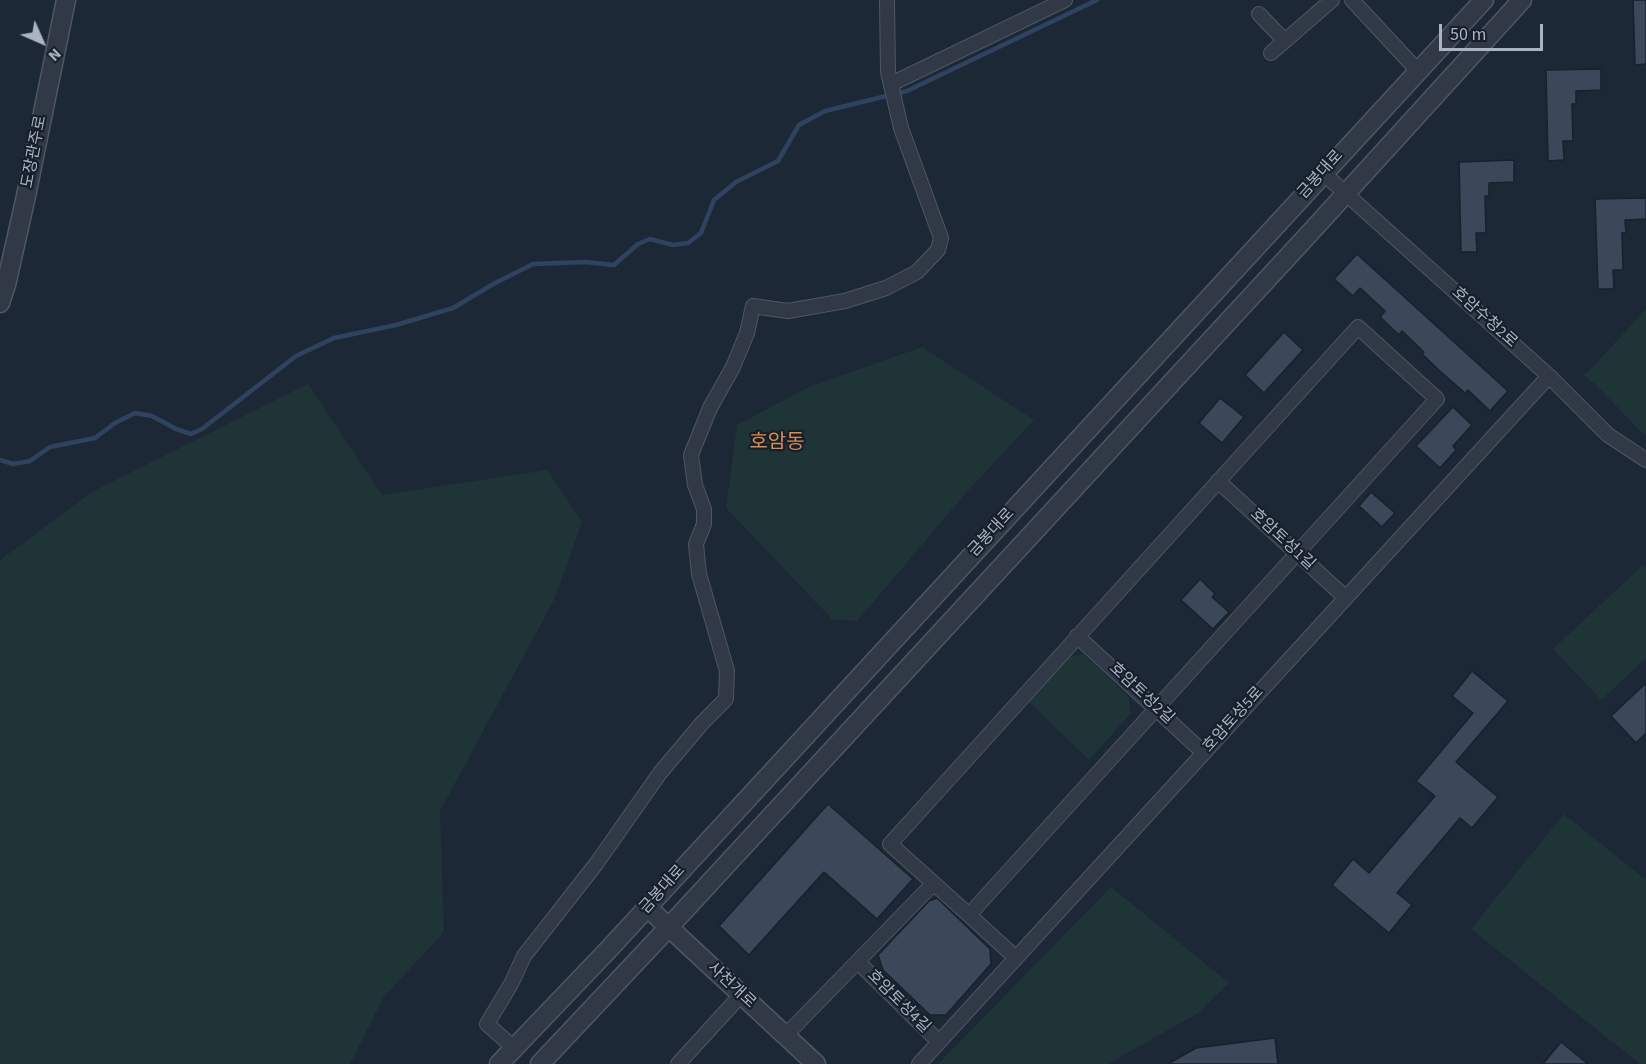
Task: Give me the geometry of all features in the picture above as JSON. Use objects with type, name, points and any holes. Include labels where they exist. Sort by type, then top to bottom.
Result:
[{"type":"street","name":"도장관주로","points":[[0,303],[26,196],[66,0]]},
{"type":"street","points":[[514,1048],[487,1024],[511,984],[524,956],[596,864],[660,773],[703,722],[726,699],[727,671],[699,574],[696,544],[704,524],[704,509],[695,485],[691,455],[747,333],[753,306],[788,311],[866,295],[886,288],[917,272],[938,250],[940,238],[895,106],[888,72],[887,0]]},
{"type":"street","points":[[891,84],[1065,0]]},
{"type":"street","points":[[1271,53],[1332,0]]},
{"type":"street","points":[[1352,0],[1418,71]]},
{"type":"street","name":"금봉대로","points":[[499,1064],[647,907],[1484,0]]},
{"type":"street","name":"금봉대로","points":[[540,1064],[1346,194],[1522,0]]},
{"type":"street","points":[[1259,14],[1285,41]]},
{"type":"street","name":"호암수청2로","points":[[1323,173],[1549,376],[1608,435],[1646,460]]},
{"type":"street","points":[[969,915],[1437,399],[1358,327],[890,844],[1016,958]]},
{"type":"street","name":"호암토성5로","points":[[919,1064],[1549,376]]},
{"type":"street","name":"호암토성1길","points":[[1218,481],[1346,598]]},
{"type":"street","name":"호암토성2길","points":[[1077,636],[1204,753]]},
{"type":"street","points":[[785,1036],[933,884]]},
{"type":"street","name":"사천개로","points":[[647,907],[816,1064]]},
{"type":"street","name":"호암토성4길","points":[[858,962],[939,1042]]},
{"type":"street","points":[[679,1064],[741,995]]},
{"type":"green space","points":[[1646,309],[1646,437],[1595,384],[1583,375]]},
{"type":"green space","points":[[922,347],[1034,420],[965,494],[857,621],[832,619],[726,508],[737,425],[809,387]]},
{"type":"green space","points":[[308,384],[382,495],[547,470],[582,522],[555,598],[440,811],[444,932],[383,998],[350,1064],[0,1064],[0,560],[92,492]]},
{"type":"green space","points":[[1643,565],[1646,568],[1646,658],[1601,700],[1553,649]]},
{"type":"green space","points":[[1083,654],[1128,696],[1131,713],[1089,760],[1029,702],[1068,657]]},
{"type":"green space","points":[[1564,814],[1646,880],[1646,1064],[1640,1064],[1471,929]]},
{"type":"green space","points":[[1111,887],[1229,983],[1198,1013],[1108,1064],[938,1064]]},
{"type":"building","points":[[1633,0],[1646,0],[1646,64],[1635,65]]},
{"type":"building","points":[[1601,69],[1601,90],[1576,91],[1576,104],[1572,104],[1573,141],[1563,141],[1564,160],[1548,161],[1546,70]]},
{"type":"building","points":[[1514,160],[1514,182],[1489,183],[1489,196],[1485,196],[1486,233],[1476,233],[1477,252],[1461,252],[1459,162]]},
{"type":"building","points":[[1646,198],[1646,219],[1625,220],[1626,233],[1622,233],[1623,270],[1613,270],[1614,289],[1598,289],[1595,199]]},
{"type":"building","points":[[1357,254],[1508,391],[1490,411],[1468,390],[1465,393],[1442,373],[1402,331],[1399,335],[1380,317],[1385,311],[1360,288],[1353,296],[1334,279]]},
{"type":"building","points":[[1284,332],[1303,350],[1264,393],[1245,375]]},
{"type":"building","points":[[1220,398],[1244,417],[1222,443],[1199,423]]},
{"type":"building","points":[[1453,407],[1472,425],[1453,446],[1456,450],[1440,468],[1416,446]]},
{"type":"building","points":[[1371,492],[1395,513],[1382,527],[1359,506]]},
{"type":"building","points":[[1200,579],[1215,594],[1212,597],[1229,612],[1213,629],[1181,600]]},
{"type":"building","points":[[1472,671],[1508,701],[1456,762],[1498,797],[1472,828],[1460,818],[1397,893],[1412,905],[1389,933],[1332,885],[1353,859],[1369,873],[1435,796],[1416,781],[1473,713],[1452,696]]},
{"type":"building","points":[[1646,683],[1646,733],[1636,743],[1611,716]]},
{"type":"building","points":[[828,804],[913,879],[877,919],[824,872],[749,955],[719,926]]},
{"type":"building","points":[[937,898],[990,949],[991,964],[946,1015],[930,1015],[883,970],[878,955],[929,901]]},
{"type":"building","points":[[1275,1038],[1278,1064],[1168,1064],[1196,1048]]},
{"type":"building","points":[[1561,1042],[1588,1064],[1543,1064]]},
{"type":"waterway","points":[[0,460],[13,464],[30,461],[50,447],[95,438],[115,423],[135,413],[152,416],[191,434],[202,429],[296,356],[334,338],[396,325],[453,308],[533,264],[585,262],[614,265],[638,244],[650,239],[673,245],[688,243],[701,233],[714,200],[736,182],[778,161],[799,125],[825,111],[907,91],[1097,0]]},
{"type":"district","name":"호암동","points":[[777,444]]}]
